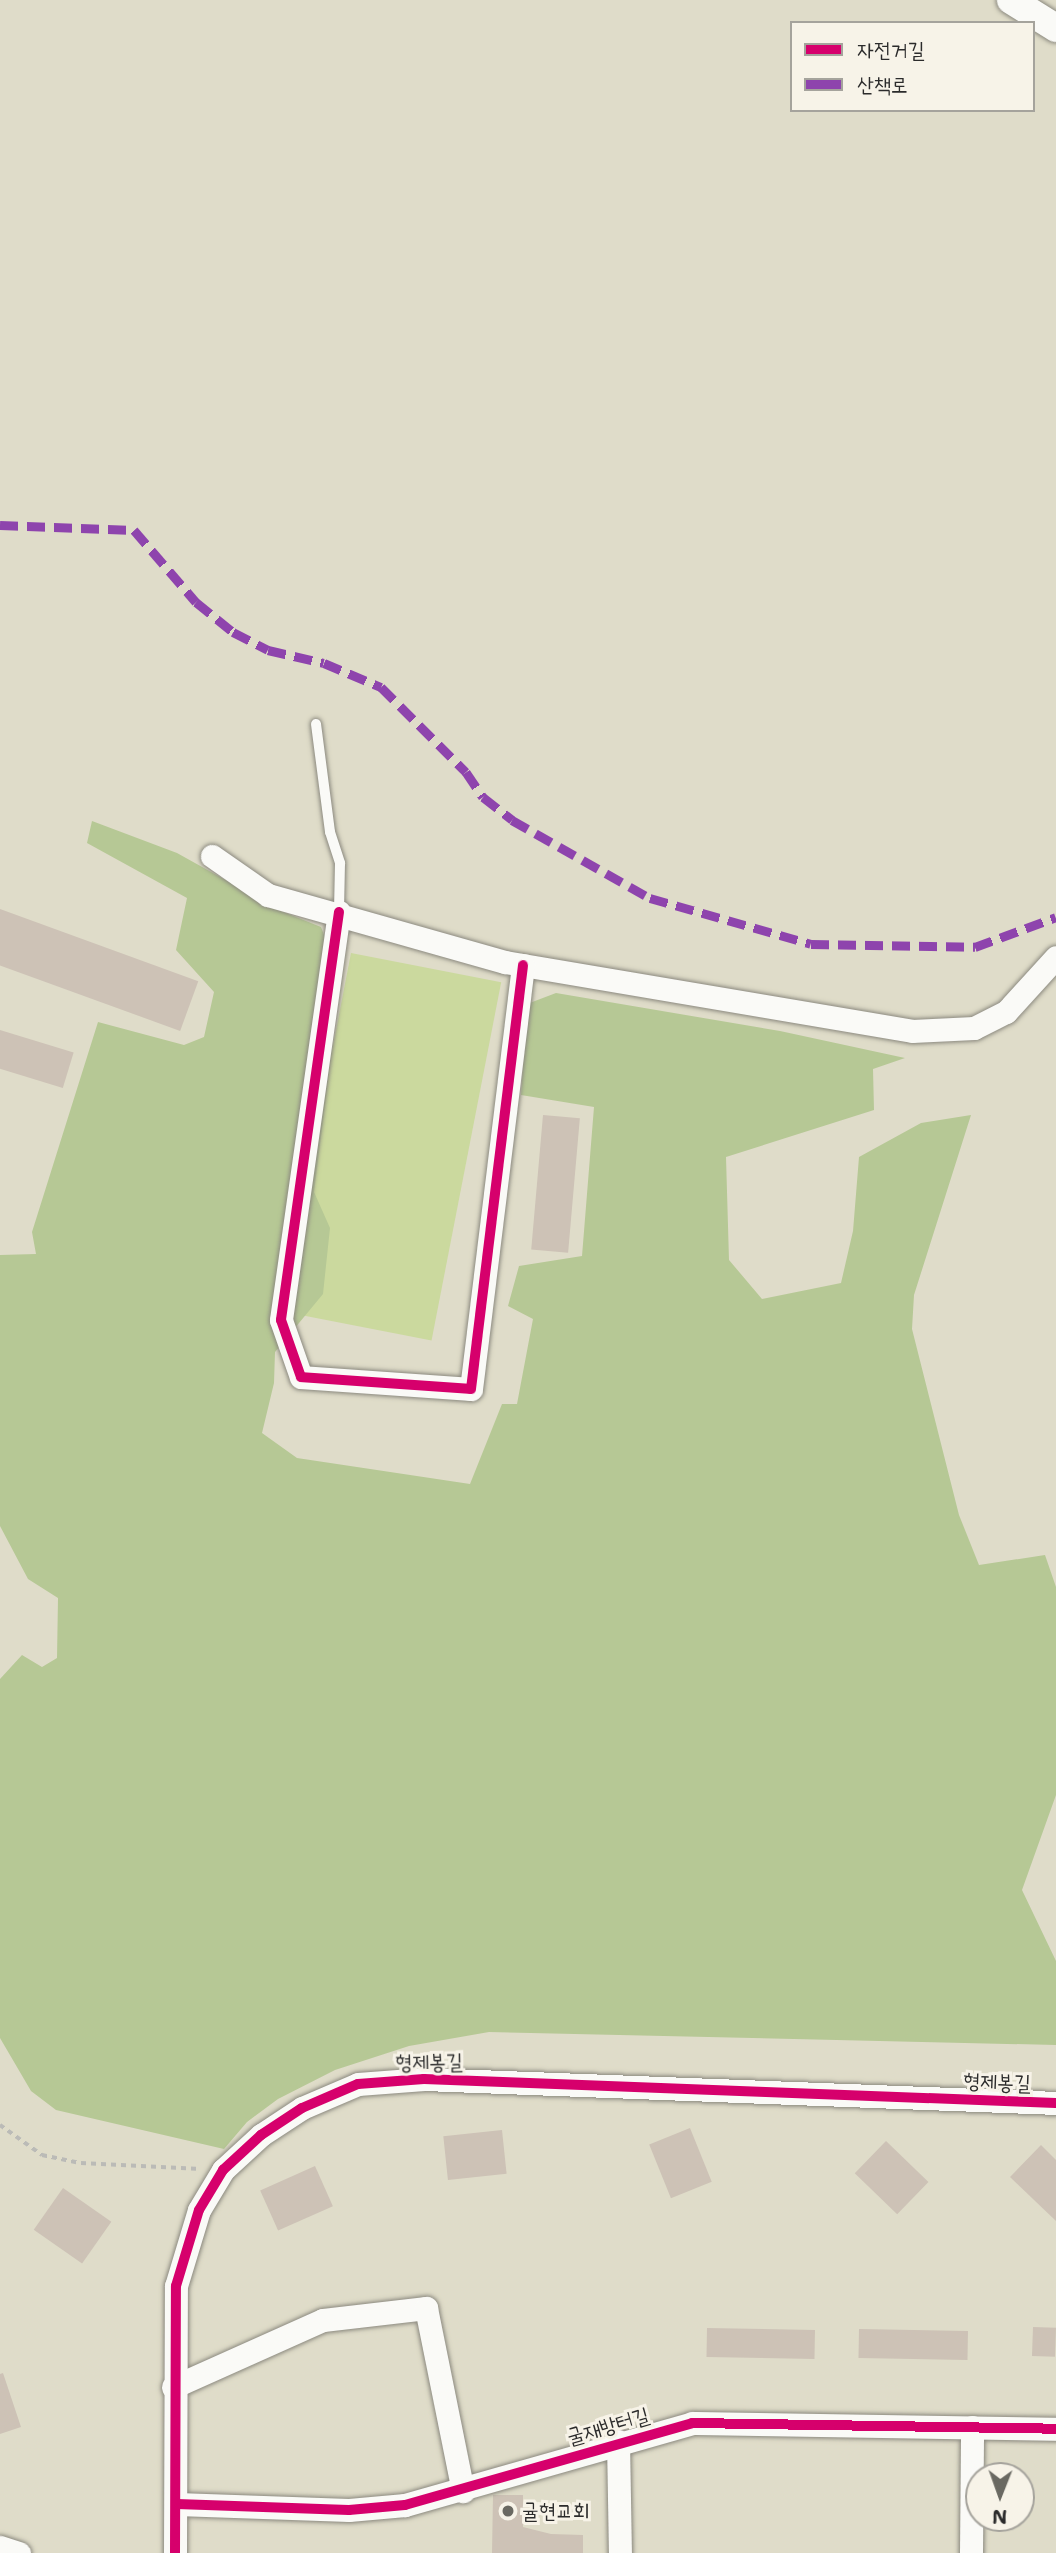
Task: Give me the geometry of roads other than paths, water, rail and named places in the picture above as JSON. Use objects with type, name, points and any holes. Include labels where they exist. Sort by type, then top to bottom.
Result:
[{"type":"street","points":[[1010,0],[1030,21]]},
{"type":"street","points":[[1010,0],[1056,28]]},
{"type":"street","points":[[1035,26],[1056,46]]},
{"type":"street","points":[[212,856],[268,895],[340,912],[523,965],[912,1031],[974,1028],[1006,1012],[1056,957]]},
{"type":"street","points":[[340,912],[281,1320],[301,1377],[471,1389],[523,965]]},
{"type":"street","name":"형제봉길","points":[[175,2553],[177,2504],[173,2387],[176,2286],[199,2210],[223,2170],[261,2135],[302,2108],[358,2084],[489,2080],[1056,2103]]},
{"type":"street","points":[[173,2387],[323,2320],[426,2308],[463,2491]]},
{"type":"street","name":"굴재방터길","points":[[177,2504],[349,2510],[405,2505],[463,2491],[618,2441],[692,2423],[1056,2429]]},
{"type":"street","points":[[971,2553],[972,2427]]},
{"type":"street","points":[[618,2441],[620,2553]]},
{"type":"street","points":[[0,2547],[19,2553]]},
{"type":"lane","points":[[316,724],[330,832],[340,863],[340,912]]},
{"type":"place","name":"귤현교회","points":[[508,2511]]}]
